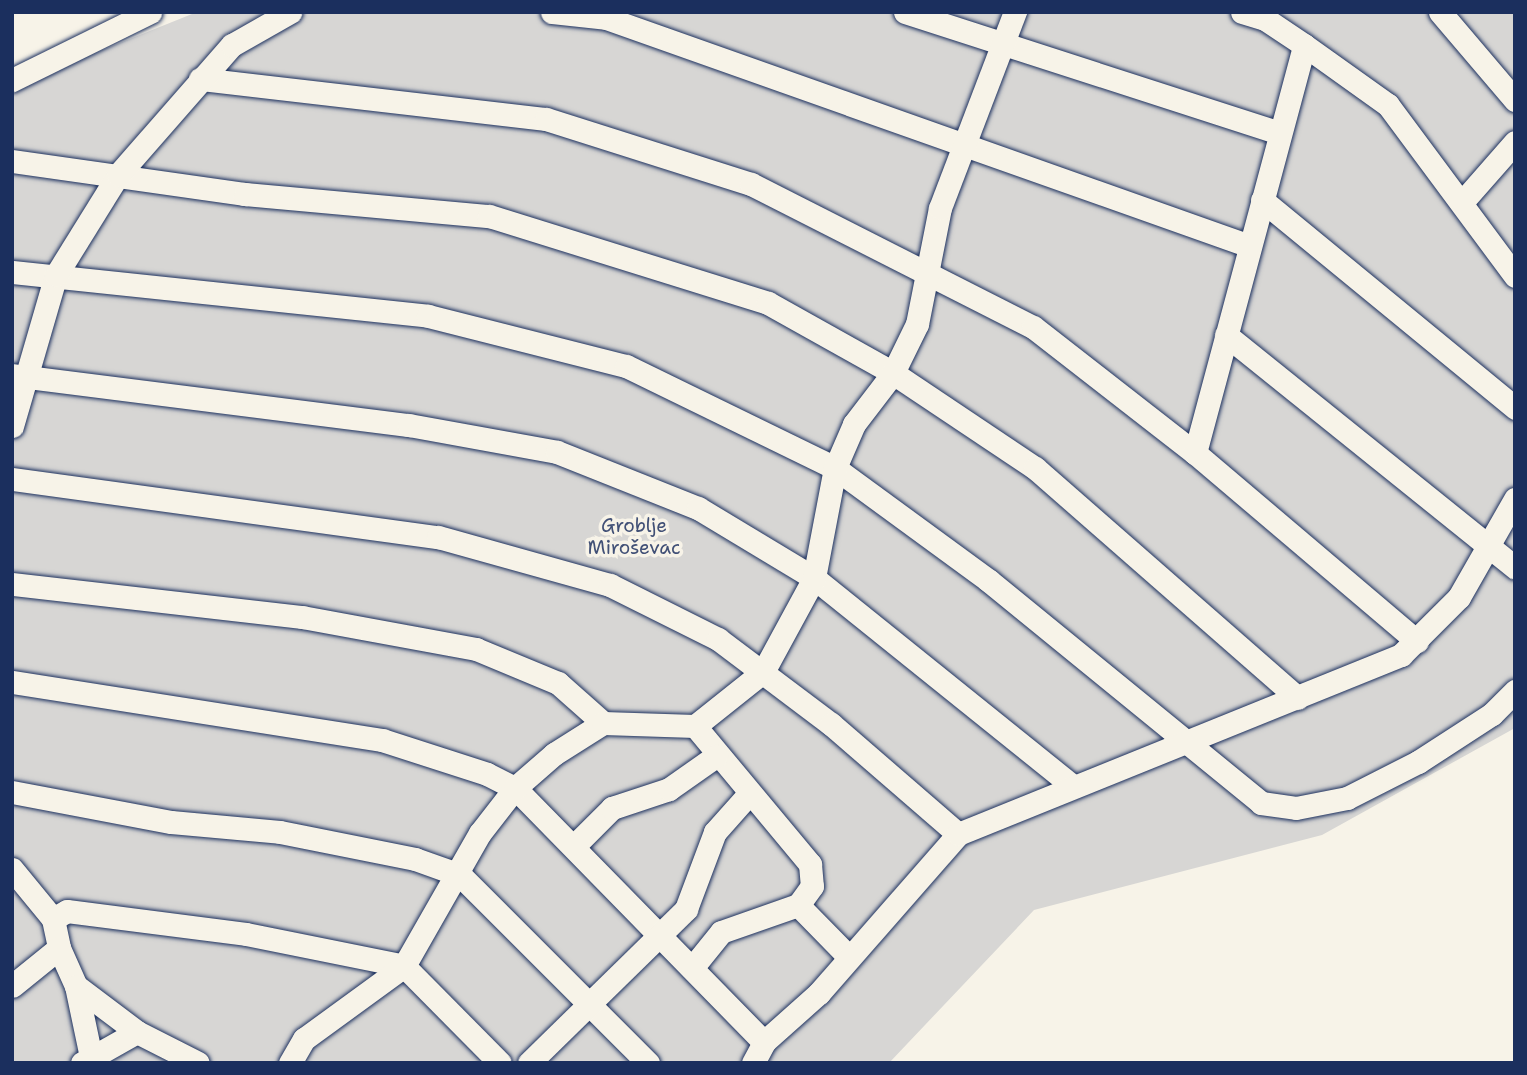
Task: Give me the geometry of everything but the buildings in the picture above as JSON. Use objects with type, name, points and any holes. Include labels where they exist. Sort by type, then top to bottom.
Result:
[{"type":"street","points":[[12,80],[150,12]]},
{"type":"street","points":[[12,426],[18,375],[56,275],[118,175],[232,45],[290,12]]},
{"type":"street","points":[[551,12],[606,18],[805,85],[964,148],[1250,246]]},
{"type":"street","points":[[905,12],[1004,47],[1279,133]]},
{"type":"street","points":[[290,1063],[304,1039],[404,966],[460,876],[480,833],[515,788],[603,723],[695,726],[763,672],[814,578],[835,468],[854,424],[893,373],[917,324],[940,208],[1004,47],[1015,12]]},
{"type":"street","points":[[1242,12],[1266,16],[1388,106],[1464,201],[1515,276]]},
{"type":"street","points":[[1440,12],[1515,100]]},
{"type":"street","points":[[1195,453],[1304,46]]},
{"type":"street","points":[[200,79],[546,119],[751,184],[926,268],[1033,327],[1195,453],[1417,641]]},
{"type":"street","points":[[1464,201],[1515,142]]},
{"type":"street","points":[[12,161],[489,216],[768,303],[893,373],[1035,468],[1298,698]]},
{"type":"street","points":[[1262,201],[1515,408]]},
{"type":"street","points":[[12,272],[428,316],[626,366],[835,468],[988,580],[1261,803],[1296,808],[1347,798],[1418,762],[1492,714],[1515,691]]},
{"type":"street","points":[[1226,334],[1515,567]]},
{"type":"street","points":[[18,375],[409,425],[558,452],[698,508],[814,578],[1070,784]]},
{"type":"street","points":[[12,479],[359,524],[492,548],[653,604],[763,672],[958,834]]},
{"type":"street","points":[[12,682],[382,740],[515,788],[692,968],[759,1053],[958,834],[1070,784],[1183,739],[1378,668],[1417,641],[1459,597],[1515,499]]},
{"type":"street","points":[[12,584],[302,617],[476,649],[558,682],[603,723]]},
{"type":"street","points":[[692,968],[721,932],[798,905],[812,886],[810,864],[716,756],[695,726]]},
{"type":"street","points":[[574,846],[612,808],[669,789],[716,756]]},
{"type":"street","points":[[12,792],[171,822],[280,832],[415,859],[460,876],[649,1063]]},
{"type":"street","points":[[529,1063],[662,937],[702,878],[715,831],[748,794]]},
{"type":"street","points":[[12,869],[53,919],[59,948],[76,986],[87,1060],[137,1032]]},
{"type":"street","points":[[798,905],[849,957]]},
{"type":"street","points":[[53,919],[67,911],[246,934],[404,966],[500,1063]]},
{"type":"street","points":[[12,986],[59,948]]},
{"type":"street","points":[[76,986],[137,1032],[198,1063]]},
{"type":"green space","name":"Groblje Miroševac","points":[[197,12],[1515,12],[1515,728],[1322,835],[1034,910],[889,1063],[12,1063],[12,95],[60,67]]}]
